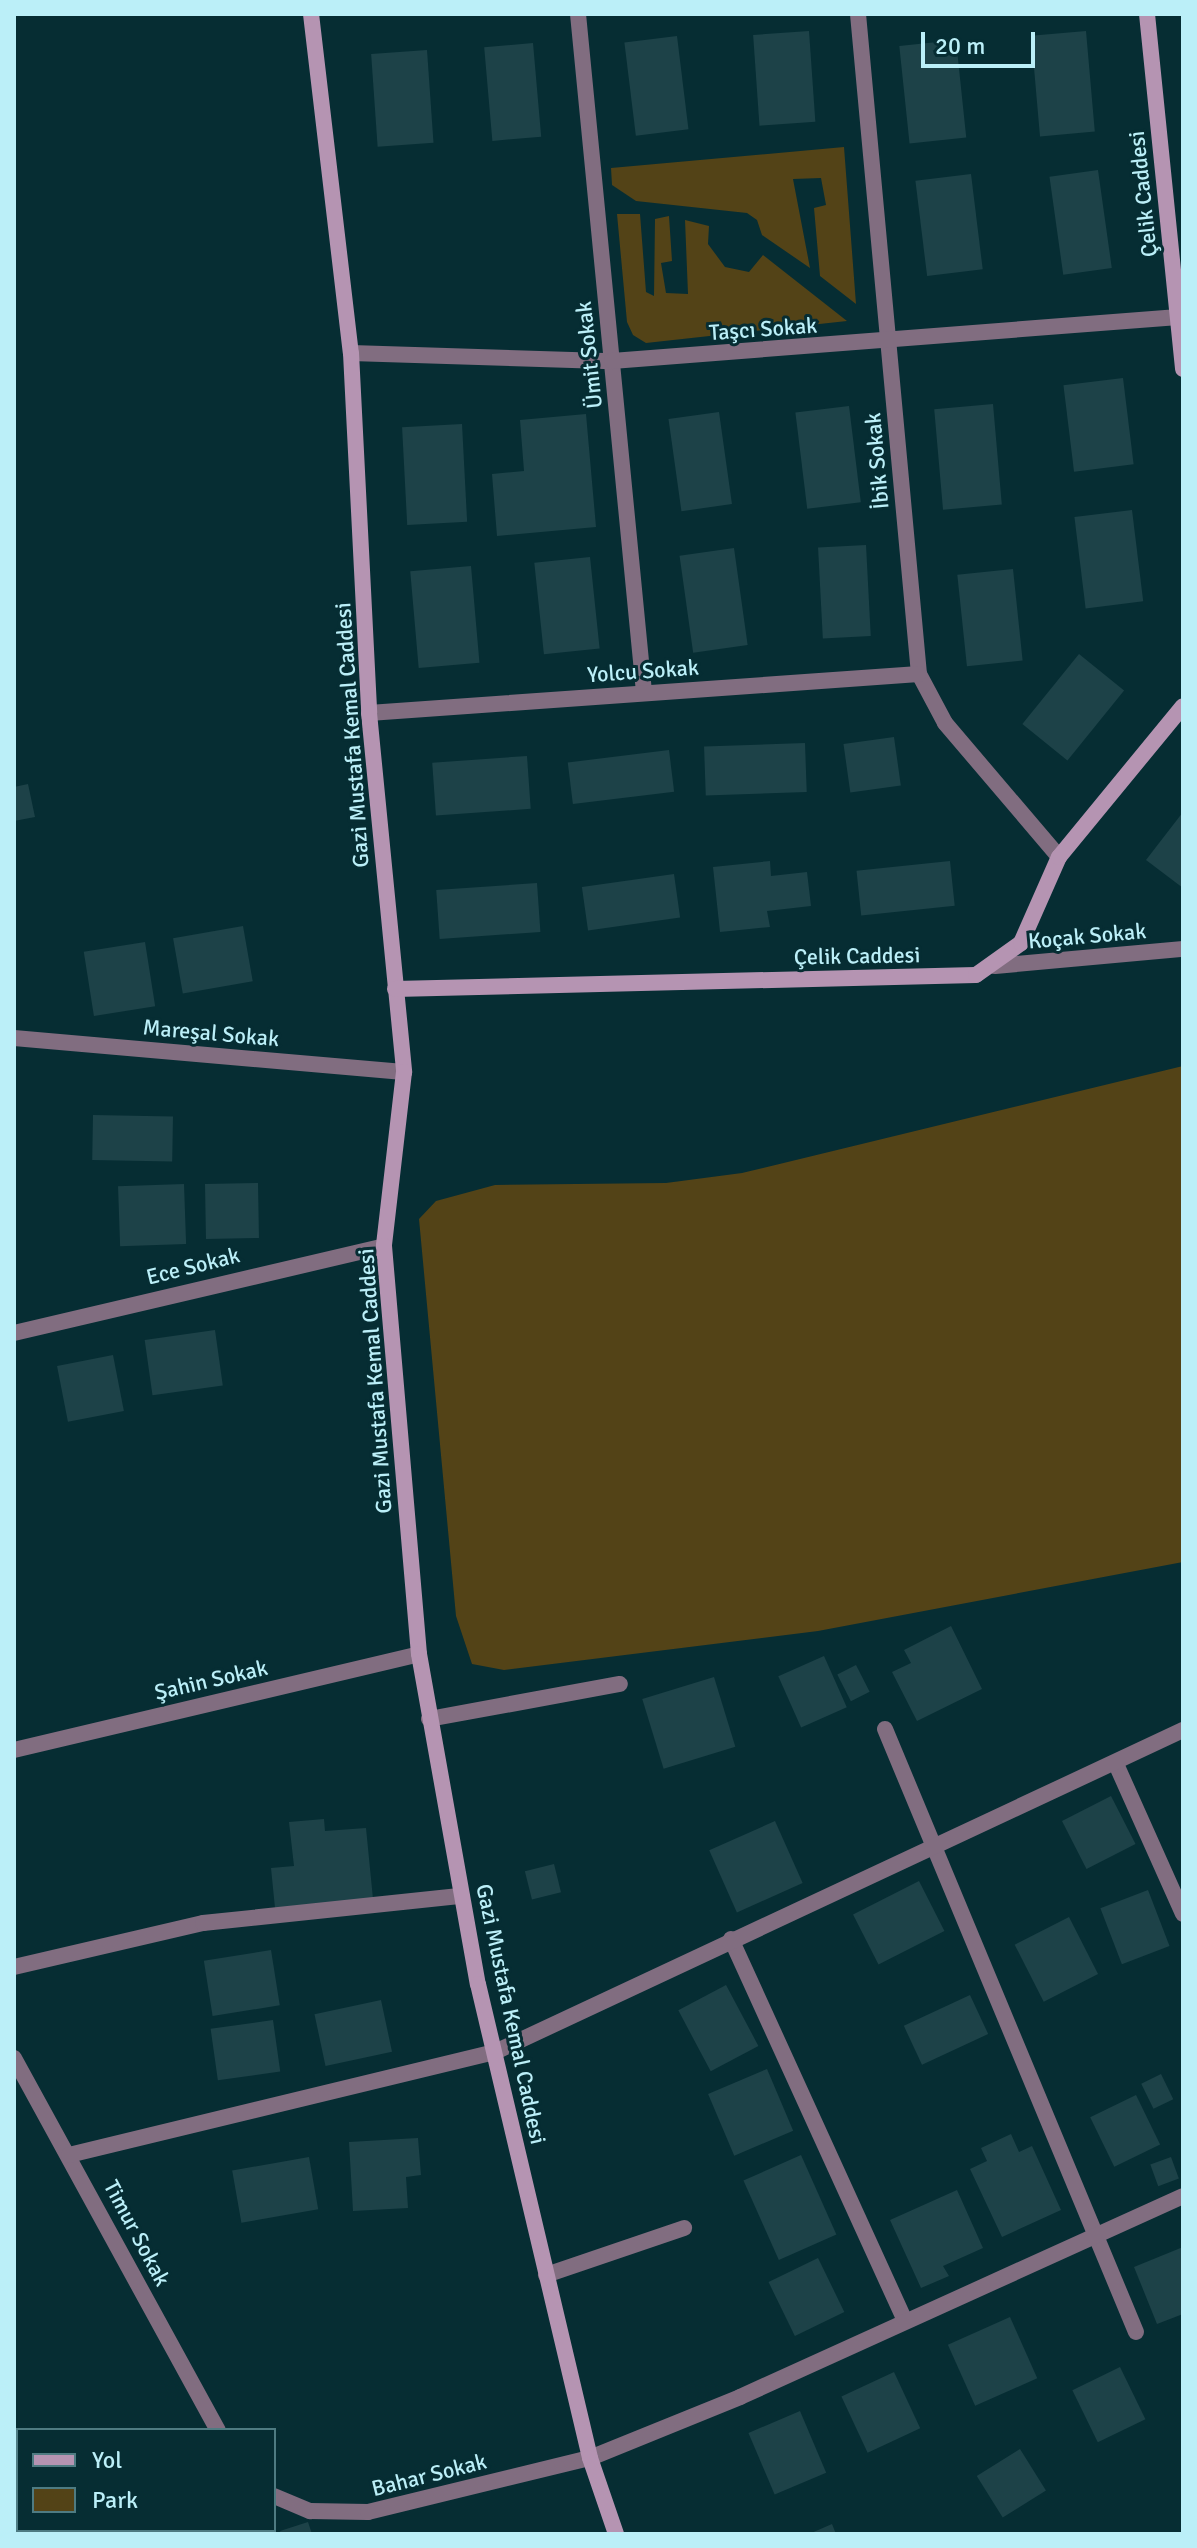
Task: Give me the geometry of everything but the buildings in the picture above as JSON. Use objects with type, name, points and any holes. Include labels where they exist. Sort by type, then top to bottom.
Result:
[{"type":"street","name":"Gazi Mustafa Kemal Caddesi","points":[[311,14],[351,353],[369,713],[404,1072],[384,1246],[419,1654],[462,1896],[495,2052],[590,2458],[616,2534]]},
{"type":"street","name":"Ümit Sokak","points":[[578,14],[644,692]]},
{"type":"street","name":"İbik Sokak","points":[[858,14],[919,674],[945,723],[1059,857]]},
{"type":"street","name":"Çelik Caddesi","points":[[1147,14],[1183,369]]},
{"type":"street","name":"Taşcı Sokak","points":[[351,353],[612,361],[888,343],[1178,317]]},
{"type":"street","name":"Yolcu Sokak","points":[[369,713],[919,674]]},
{"type":"street","points":[[995,966],[1021,943],[1059,857],[1183,706]]},
{"type":"street","name":"Koçak Sokak","points":[[995,966],[1183,949]]},
{"type":"street","name":"Çelik Caddesi","points":[[395,989],[976,975],[995,966]]},
{"type":"street","name":"Mareşal Sokak","points":[[14,1038],[404,1072]]},
{"type":"street","name":"Ece Sokak","points":[[14,1333],[384,1246]]},
{"type":"street","name":"Şahin Sokak","points":[[14,1750],[419,1654]]},
{"type":"street","points":[[429,1719],[620,1684]]},
{"type":"street","points":[[885,1729],[1136,2332]]},
{"type":"street","points":[[69,2155],[495,2052],[731,1939],[935,1849],[1183,1730]]},
{"type":"street","points":[[1116,1764],[1183,1914]]},
{"type":"street","points":[[14,1967],[203,1923],[462,1896]]},
{"type":"street","points":[[731,1939],[905,2320]]},
{"type":"street","name":"Timur Sokak","points":[[14,2058],[217,2428]]},
{"type":"street","name":"Bahar Sokak","points":[[276,2498],[310,2511],[368,2512],[590,2458],[740,2397],[1183,2196]]},
{"type":"street","points":[[546,2275],[684,2228]]},
{"type":"green space","points":[[844,147],[856,304],[820,276],[814,208],[826,205],[821,178],[793,179],[810,268],[762,235],[757,220],[747,213],[636,201],[612,185],[611,168]]},
{"type":"green space","points":[[617,214],[640,214],[646,292],[654,296],[655,219],[669,216],[672,261],[661,263],[666,293],[688,294],[685,220],[709,226],[708,244],[725,267],[749,272],[763,255],[847,321],[646,343],[633,335],[627,322]]},
{"type":"green space","points":[[1183,1066],[1183,1562],[818,1631],[504,1670],[472,1664],[456,1616],[419,1219],[436,1201],[495,1185],[666,1183],[742,1173]]}]
